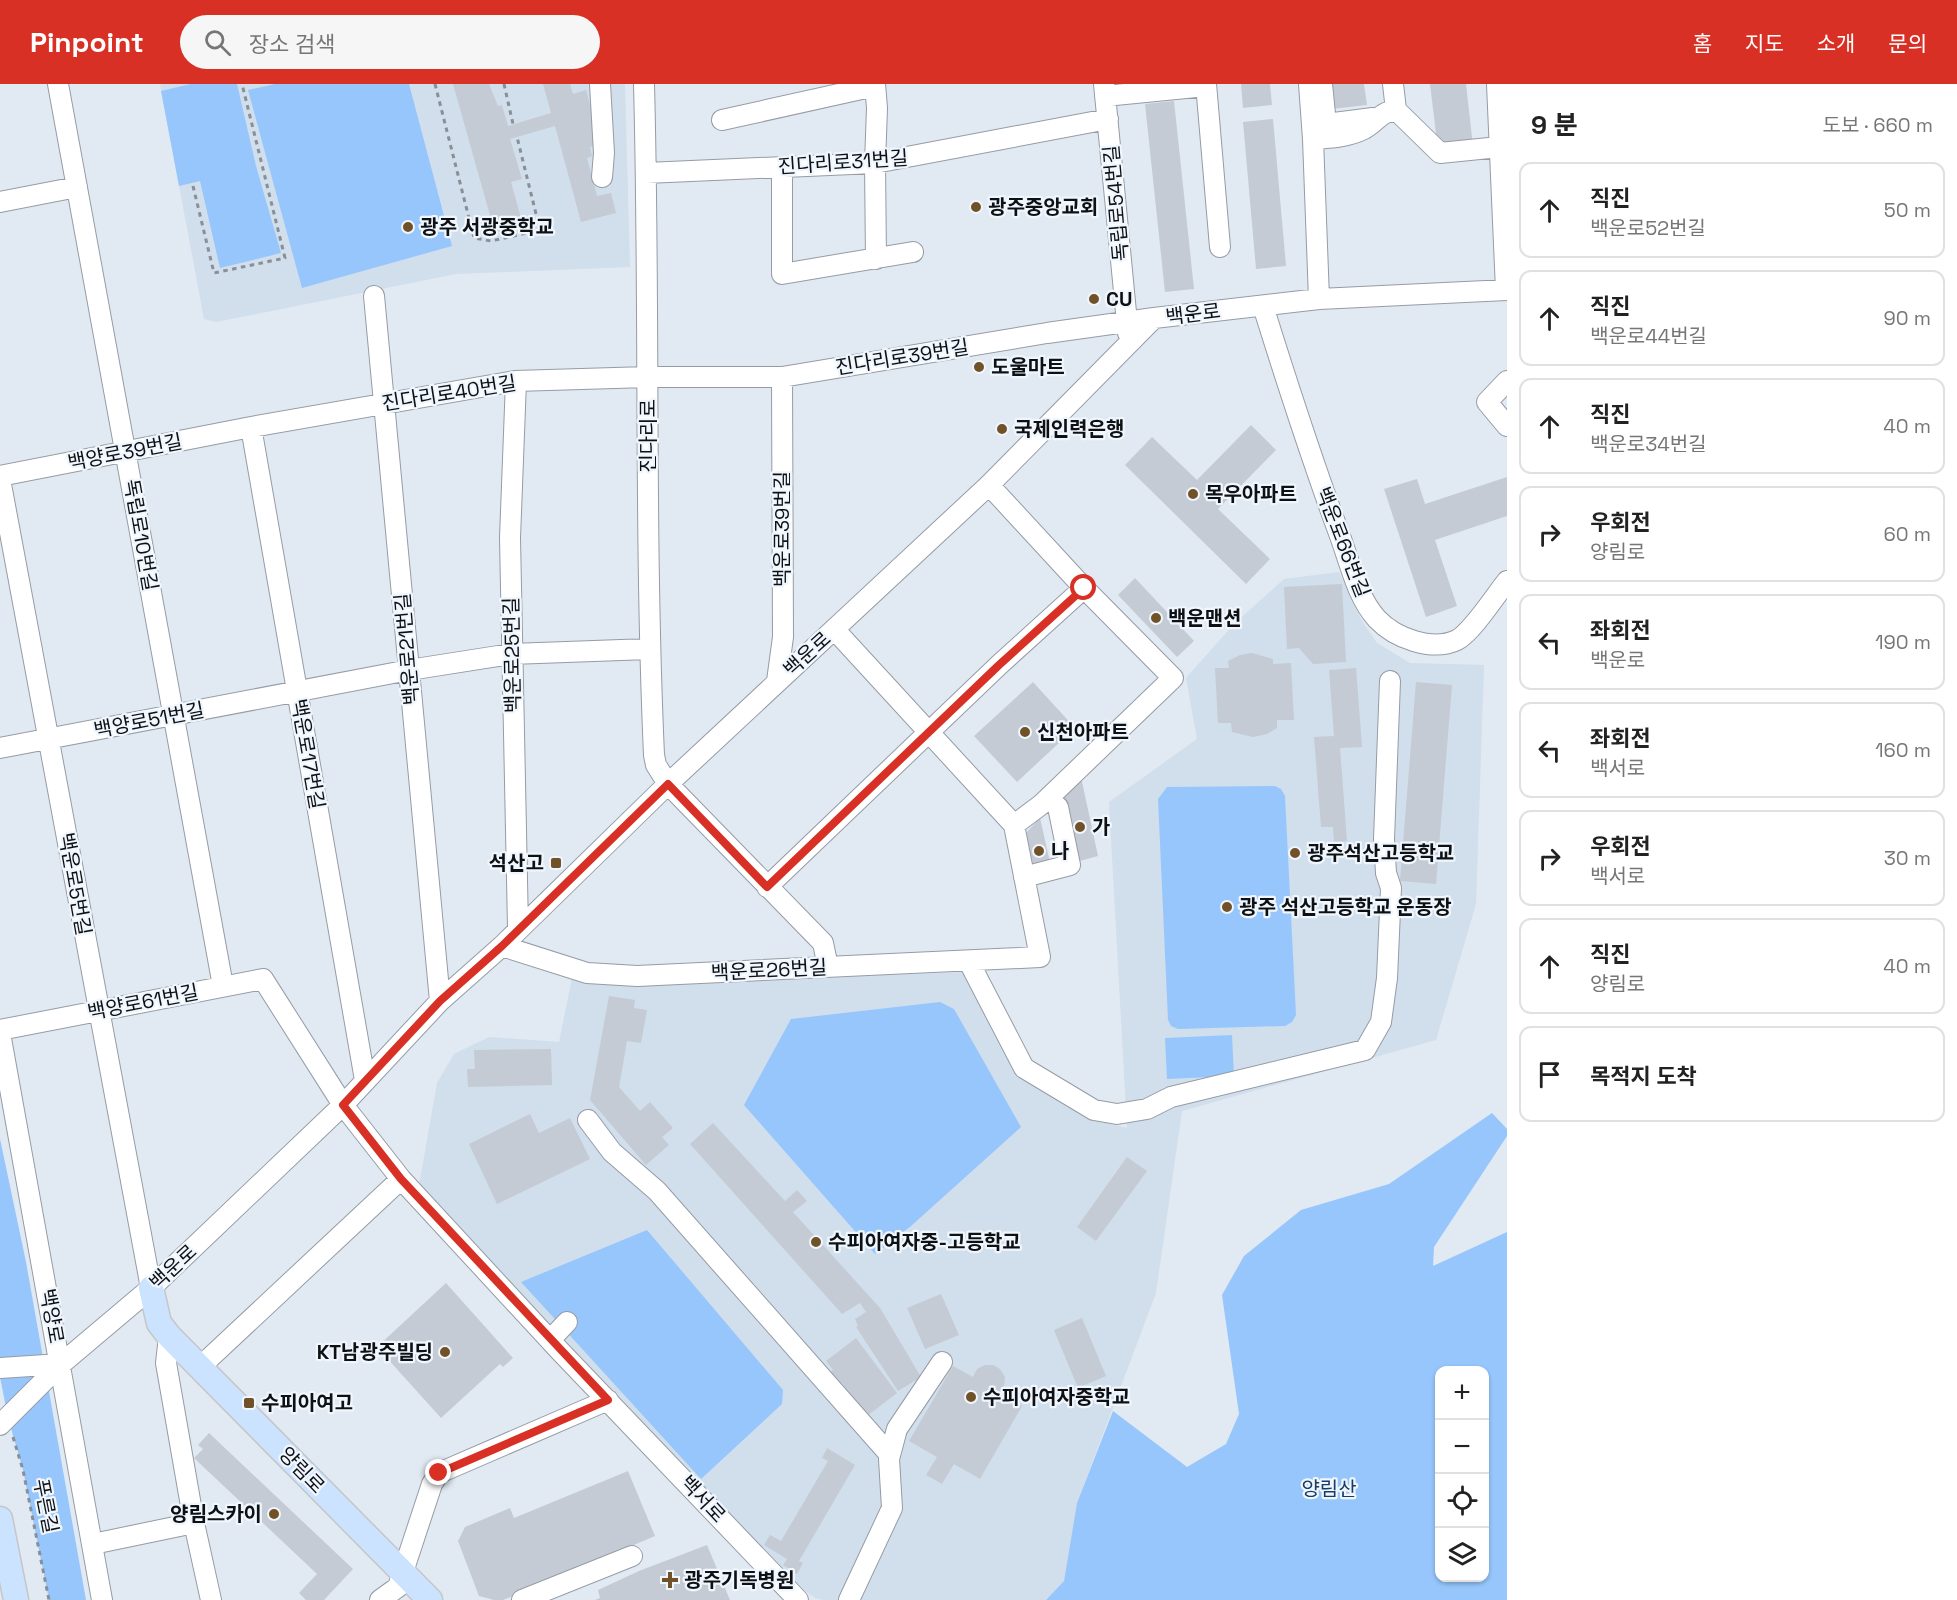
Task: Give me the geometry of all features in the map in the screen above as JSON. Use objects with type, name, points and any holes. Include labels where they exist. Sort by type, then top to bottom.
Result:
[{"type":"main road","name":"양림로","points":[[151,1288],[159,1323],[169,1336],[430,1600]]},
{"type":"main road","points":[[0,1519],[16,1600]]},
{"type":"street","name":"독립로10번길","points":[[58,84],[223,986]]},
{"type":"street","points":[[600,84],[604,153],[602,177]]},
{"type":"street","name":"진다리로","points":[[644,84],[649,649],[654,755],[656,765],[668,784]]},
{"type":"street","points":[[1309,84],[1319,299]]},
{"type":"street","points":[[1322,84],[1326,124],[1387,114],[1440,153],[1499,147]]},
{"type":"street","points":[[1313,139],[1345,136],[1366,128],[1387,114],[1393,84]]},
{"type":"street","points":[[1497,84],[1499,147],[1504,169],[1506,290]]},
{"type":"street","points":[[722,120],[875,85],[877,108],[876,259]]},
{"type":"street","points":[[1104,90],[1206,85],[1220,247]]},
{"type":"street","name":"독립로54번길","points":[[1104,90],[1129,345]]},
{"type":"street","name":"진다리로31번길","points":[[646,173],[875,163],[1108,119]]},
{"type":"street","points":[[783,167],[782,274],[913,252]]},
{"type":"street","points":[[0,202],[77,187]]},
{"type":"street","name":"백운로","points":[[4,1422],[61,1364],[151,1288],[343,1105],[440,1001],[502,946],[668,784],[989,485],[1154,318],[1319,299],[1506,290]]},
{"type":"street","name":"백운로21번길","points":[[374,296],[440,1001]]},
{"type":"street","name":"백운로66번길","points":[[1263,306],[1362,598],[1377,618],[1395,632],[1415,641],[1433,645],[1450,643],[1466,633],[1507,581]]},
{"type":"street","name":"진다리로39번길","points":[[648,377],[782,377],[1154,318]]},
{"type":"street","name":"진다리로40번길","points":[[251,427],[516,381],[648,377]]},
{"type":"street","name":"백운로39번길","points":[[777,681],[783,637],[782,377]]},
{"type":"street","name":"백운로25번길","points":[[516,381],[510,538],[518,928]]},
{"type":"street","points":[[1507,381],[1487,402],[1507,426]]},
{"type":"street","name":"백양로39번길","points":[[0,478],[251,427]]},
{"type":"street","name":"백운로17번길","points":[[251,427],[365,1080]]},
{"type":"street","name":"백운로5번길","points":[[0,478],[151,1288]]},
{"type":"street","points":[[989,485],[1084,588],[1173,678],[1042,804],[1014,825]]},
{"type":"street","points":[[767,887],[999,665],[1084,588]]},
{"type":"street","points":[[834,630],[1014,825],[1024,877],[1070,865],[1058,807]]},
{"type":"street","name":"백양로51번길","points":[[0,748],[409,670],[511,654],[649,649]]},
{"type":"street","points":[[969,962],[1024,1068],[1095,1110],[1117,1114],[1147,1109],[1171,1097],[1365,1050],[1381,1022],[1387,978],[1391,888],[1386,873],[1384,839],[1390,681]]},
{"type":"street","points":[[668,784],[824,943],[828,966]]},
{"type":"street","name":"백운로26번길","points":[[502,946],[587,973],[637,976],[1040,957],[1024,877]]},
{"type":"street","name":"백양로61번길","points":[[0,1031],[263,979],[343,1105]]},
{"type":"street","name":"백양로","points":[[0,1031],[102,1600]]},
{"type":"street","name":"백서로","points":[[343,1105],[401,1179],[550,1340],[798,1600]]},
{"type":"street","points":[[588,1120],[612,1152],[657,1191],[890,1455]]},
{"type":"street","points":[[201,1366],[401,1179]]},
{"type":"street","points":[[550,1340],[567,1322]]},
{"type":"street","points":[[169,1336],[166,1362],[194,1523],[211,1600]]},
{"type":"street","points":[[849,1600],[892,1509],[890,1455],[897,1429],[942,1362]]},
{"type":"street","points":[[0,1368],[61,1364]]},
{"type":"street","points":[[380,1600],[398,1587],[432,1484],[439,1473],[608,1400]]},
{"type":"street","points":[[93,1544],[194,1523]]},
{"type":"street","points":[[522,1600],[632,1556]]},
{"type":"path","points":[[193,186],[214,273],[285,258],[242,84]]},
{"type":"path","points":[[435,84],[474,238],[491,241],[540,230],[517,137]]},
{"type":"path","points":[[504,84],[513,124]]},
{"type":"path","name":"푸른길","points":[[4,1422],[23,1470],[49,1600]]},
{"type":"shaded area","name":"광주 서광중학교","points":[[160,84],[625,84],[630,267],[456,274],[216,322],[204,319]]},
{"type":"shaded area","name":"수피아여자중-고등학교","points":[[1339,572],[1362,621],[1377,643],[1410,663],[1484,665],[1476,904],[1436,1040],[1182,1111],[1156,1293],[1077,1503],[1064,1581],[1046,1600],[823,1600],[815,1598],[786,1577],[565,1340],[418,1191],[437,1083],[454,1054],[489,1037],[559,1042],[572,978],[637,984],[964,972],[1016,1074],[1090,1119],[1127,1128],[1109,802],[1197,739],[1186,678],[1233,625],[1284,579]]},
{"type":"green space","points":[[191,84],[237,84],[256,166],[281,253],[220,268],[200,181],[179,186],[161,91]]},
{"type":"green space","points":[[275,84],[409,84],[452,246],[302,288],[248,90]]},
{"type":"green space","name":"광주 석산고등학교 운동장","points":[[1275,786],[1281,789],[1285,796],[1296,1015],[1292,1022],[1285,1026],[1178,1029],[1171,1026],[1168,1020],[1158,799],[1167,787]]},
{"type":"green space","points":[[940,1002],[954,1009],[1021,1127],[911,1226],[875,1254],[744,1105],[791,1019]]},
{"type":"green space","points":[[1232,1035],[1234,1076],[1167,1079],[1165,1038]]},
{"type":"green space","name":"양림산","points":[[1492,1113],[1507,1129],[1507,1136],[1434,1247],[1433,1266],[1507,1232],[1507,1600],[1046,1600],[1064,1581],[1077,1503],[1113,1411],[1187,1467],[1226,1444],[1239,1414],[1222,1295],[1244,1256],[1301,1210],[1389,1184]]},
{"type":"green space","points":[[0,1139],[26,1262],[86,1600],[49,1600],[23,1470],[8,1418],[0,1377]]},
{"type":"green space","points":[[647,1230],[783,1390],[782,1404],[701,1479],[521,1282]]},
{"type":"building","points":[[453,84],[489,84],[498,106],[502,105],[508,126],[551,113],[543,84],[570,84],[573,94],[586,90],[601,144],[590,147],[592,156],[587,158],[597,196],[611,193],[616,213],[581,222],[555,126],[510,139],[522,179],[511,182],[523,225],[495,233]]},
{"type":"building","points":[[1241,84],[1270,84],[1272,105],[1243,108]]},
{"type":"building","points":[[1330,84],[1364,84],[1367,105],[1332,109]]},
{"type":"building","points":[[1430,84],[1466,84],[1473,146],[1438,150]]},
{"type":"building","points":[[1174,101],[1194,289],[1165,292],[1145,104]]},
{"type":"building","points":[[1273,119],[1286,266],[1256,269],[1243,122]]},
{"type":"building","name":"목우아파트","points":[[1251,425],[1276,450],[1218,509],[1270,559],[1246,584],[1125,465],[1152,437],[1197,480]]},
{"type":"building","points":[[1507,477],[1507,516],[1435,540],[1457,606],[1426,617],[1384,489],[1417,479],[1425,504]]},
{"type":"building","name":"백운맨션","points":[[1135,578],[1194,641],[1177,657],[1118,595]]},
{"type":"building","points":[[1342,584],[1346,662],[1313,664],[1299,648],[1287,649],[1284,587]]},
{"type":"building","points":[[1252,653],[1273,659],[1273,664],[1291,663],[1294,720],[1277,720],[1277,728],[1267,734],[1253,737],[1232,732],[1231,723],[1218,723],[1215,668],[1229,668],[1228,661],[1240,655]]},
{"type":"building","points":[[1356,668],[1362,747],[1340,748],[1347,841],[1334,842],[1333,827],[1321,827],[1314,737],[1334,736],[1329,670]]},
{"type":"building","name":"신천아파트","points":[[1033,682],[1075,728],[1017,782],[974,736]]},
{"type":"building","points":[[1416,682],[1452,685],[1436,884],[1400,881]]},
{"type":"building","name":"가","points":[[1081,777],[1098,856],[1076,862],[1061,798]]},
{"type":"building","name":"나","points":[[1040,818],[1051,867],[1035,871],[1025,834]]},
{"type":"building","points":[[609,996],[635,1000],[634,1008],[647,1010],[641,1043],[627,1041],[619,1087],[640,1111],[650,1102],[673,1128],[662,1137],[669,1145],[646,1165],[590,1100]]},
{"type":"building","points":[[551,1049],[552,1085],[468,1087],[467,1069],[475,1069],[474,1050]]},
{"type":"building","points":[[530,1114],[539,1133],[570,1118],[590,1159],[497,1204],[469,1144]]},
{"type":"building","points":[[713,1123],[785,1201],[797,1190],[807,1201],[793,1212],[880,1308],[921,1377],[898,1391],[856,1327],[858,1326],[855,1319],[866,1312],[860,1303],[842,1314],[690,1144]]},
{"type":"building","points":[[1127,1157],[1147,1171],[1096,1241],[1077,1227]]},
{"type":"building","name":"KT남광주빌딩","points":[[446,1283],[513,1358],[503,1367],[500,1364],[441,1418],[377,1347]]},
{"type":"building","points":[[941,1294],[959,1335],[925,1349],[907,1308]]},
{"type":"building","points":[[1082,1318],[1106,1376],[1078,1388],[1054,1330]]},
{"type":"building","points":[[856,1338],[897,1393],[867,1416],[841,1382],[839,1384],[830,1372],[833,1370],[826,1361]]},
{"type":"building","points":[[985,1365],[993,1365],[1000,1369],[1005,1377],[1000,1393],[1022,1406],[980,1479],[954,1464],[942,1484],[926,1475],[937,1457],[909,1441],[953,1366],[973,1377],[977,1369]]},
{"type":"building","name":"양림스카이","points":[[209,1433],[353,1569],[324,1600],[306,1600],[299,1593],[317,1574],[194,1458],[203,1449],[198,1445]]},
{"type":"building","points":[[827,1448],[855,1465],[799,1561],[803,1563],[797,1574],[783,1565],[787,1559],[764,1545],[770,1535],[781,1541],[828,1461],[822,1458]]},
{"type":"building","points":[[628,1471],[655,1536],[503,1600],[479,1596],[458,1541],[465,1527],[510,1508],[514,1518]]},
{"type":"building","name":"광주기독병원","points":[[707,1545],[730,1600],[595,1600],[600,1598],[598,1590],[639,1571]]},
{"type":"place","name":"광주중앙교회","points":[[976,207]]},
{"type":"place","name":"광주 서광중학교","points":[[408,227]]},
{"type":"place","name":"CU","points":[[1094,299]]},
{"type":"place","name":"도울마트","points":[[979,367]]},
{"type":"place","name":"국제인력은행","points":[[1002,429]]},
{"type":"place","name":"목우아파트","points":[[1193,494]]},
{"type":"place","name":"백운맨션","points":[[1156,618]]},
{"type":"place","name":"신천아파트","points":[[1025,732]]},
{"type":"place","name":"가","points":[[1080,827]]},
{"type":"place","name":"나","points":[[1039,851]]},
{"type":"place","name":"광주석산고등학교","points":[[1295,853]]},
{"type":"place","name":"석산고","points":[[556,863]]},
{"type":"place","name":"광주 석산고등학교 운동장","points":[[1227,907]]},
{"type":"place","name":"수피아여자중-고등학교","points":[[816,1242]]},
{"type":"place","name":"KT남광주빌딩","points":[[445,1352]]},
{"type":"place","name":"수피아여자중학교","points":[[971,1397]]},
{"type":"place","name":"수피아여고","points":[[249,1403]]},
{"type":"place","name":"양림스카이","points":[[274,1514]]},
{"type":"place","name":"광주기독병원","points":[[670,1580]]},
{"type":"route","points":[[439,1473],[608,1400],[401,1179],[343,1105],[440,1001],[502,946],[668,784],[767,887],[999,665],[1084,588]]}]
